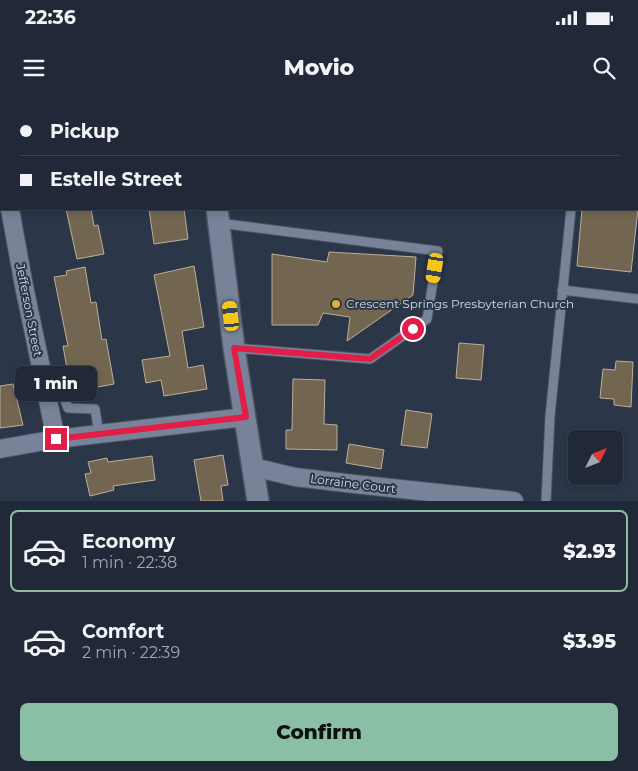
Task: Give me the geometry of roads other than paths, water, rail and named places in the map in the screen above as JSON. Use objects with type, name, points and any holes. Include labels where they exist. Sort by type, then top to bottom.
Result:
[{"type":"street","name":"Jefferson Street","points":[[10,210],[56,439]]},
{"type":"street","points":[[218,216],[234,348],[258,501]]},
{"type":"street","points":[[0,449],[56,439],[246,417]]},
{"type":"street","name":"Lorraine Court","points":[[253,467],[295,476],[354,484],[514,501]]},
{"type":"lane","points":[[546,501],[550,416],[571,210]]},
{"type":"lane","points":[[218,216],[438,251],[427,319],[370,359],[234,348]]},
{"type":"lane","points":[[562,290],[638,299]]},
{"type":"lane","points":[[43,380],[60,388],[68,408],[95,410],[99,434]]},
{"type":"place","name":"Crescent Springs Presbyterian Church","points":[[336,304]]}]
